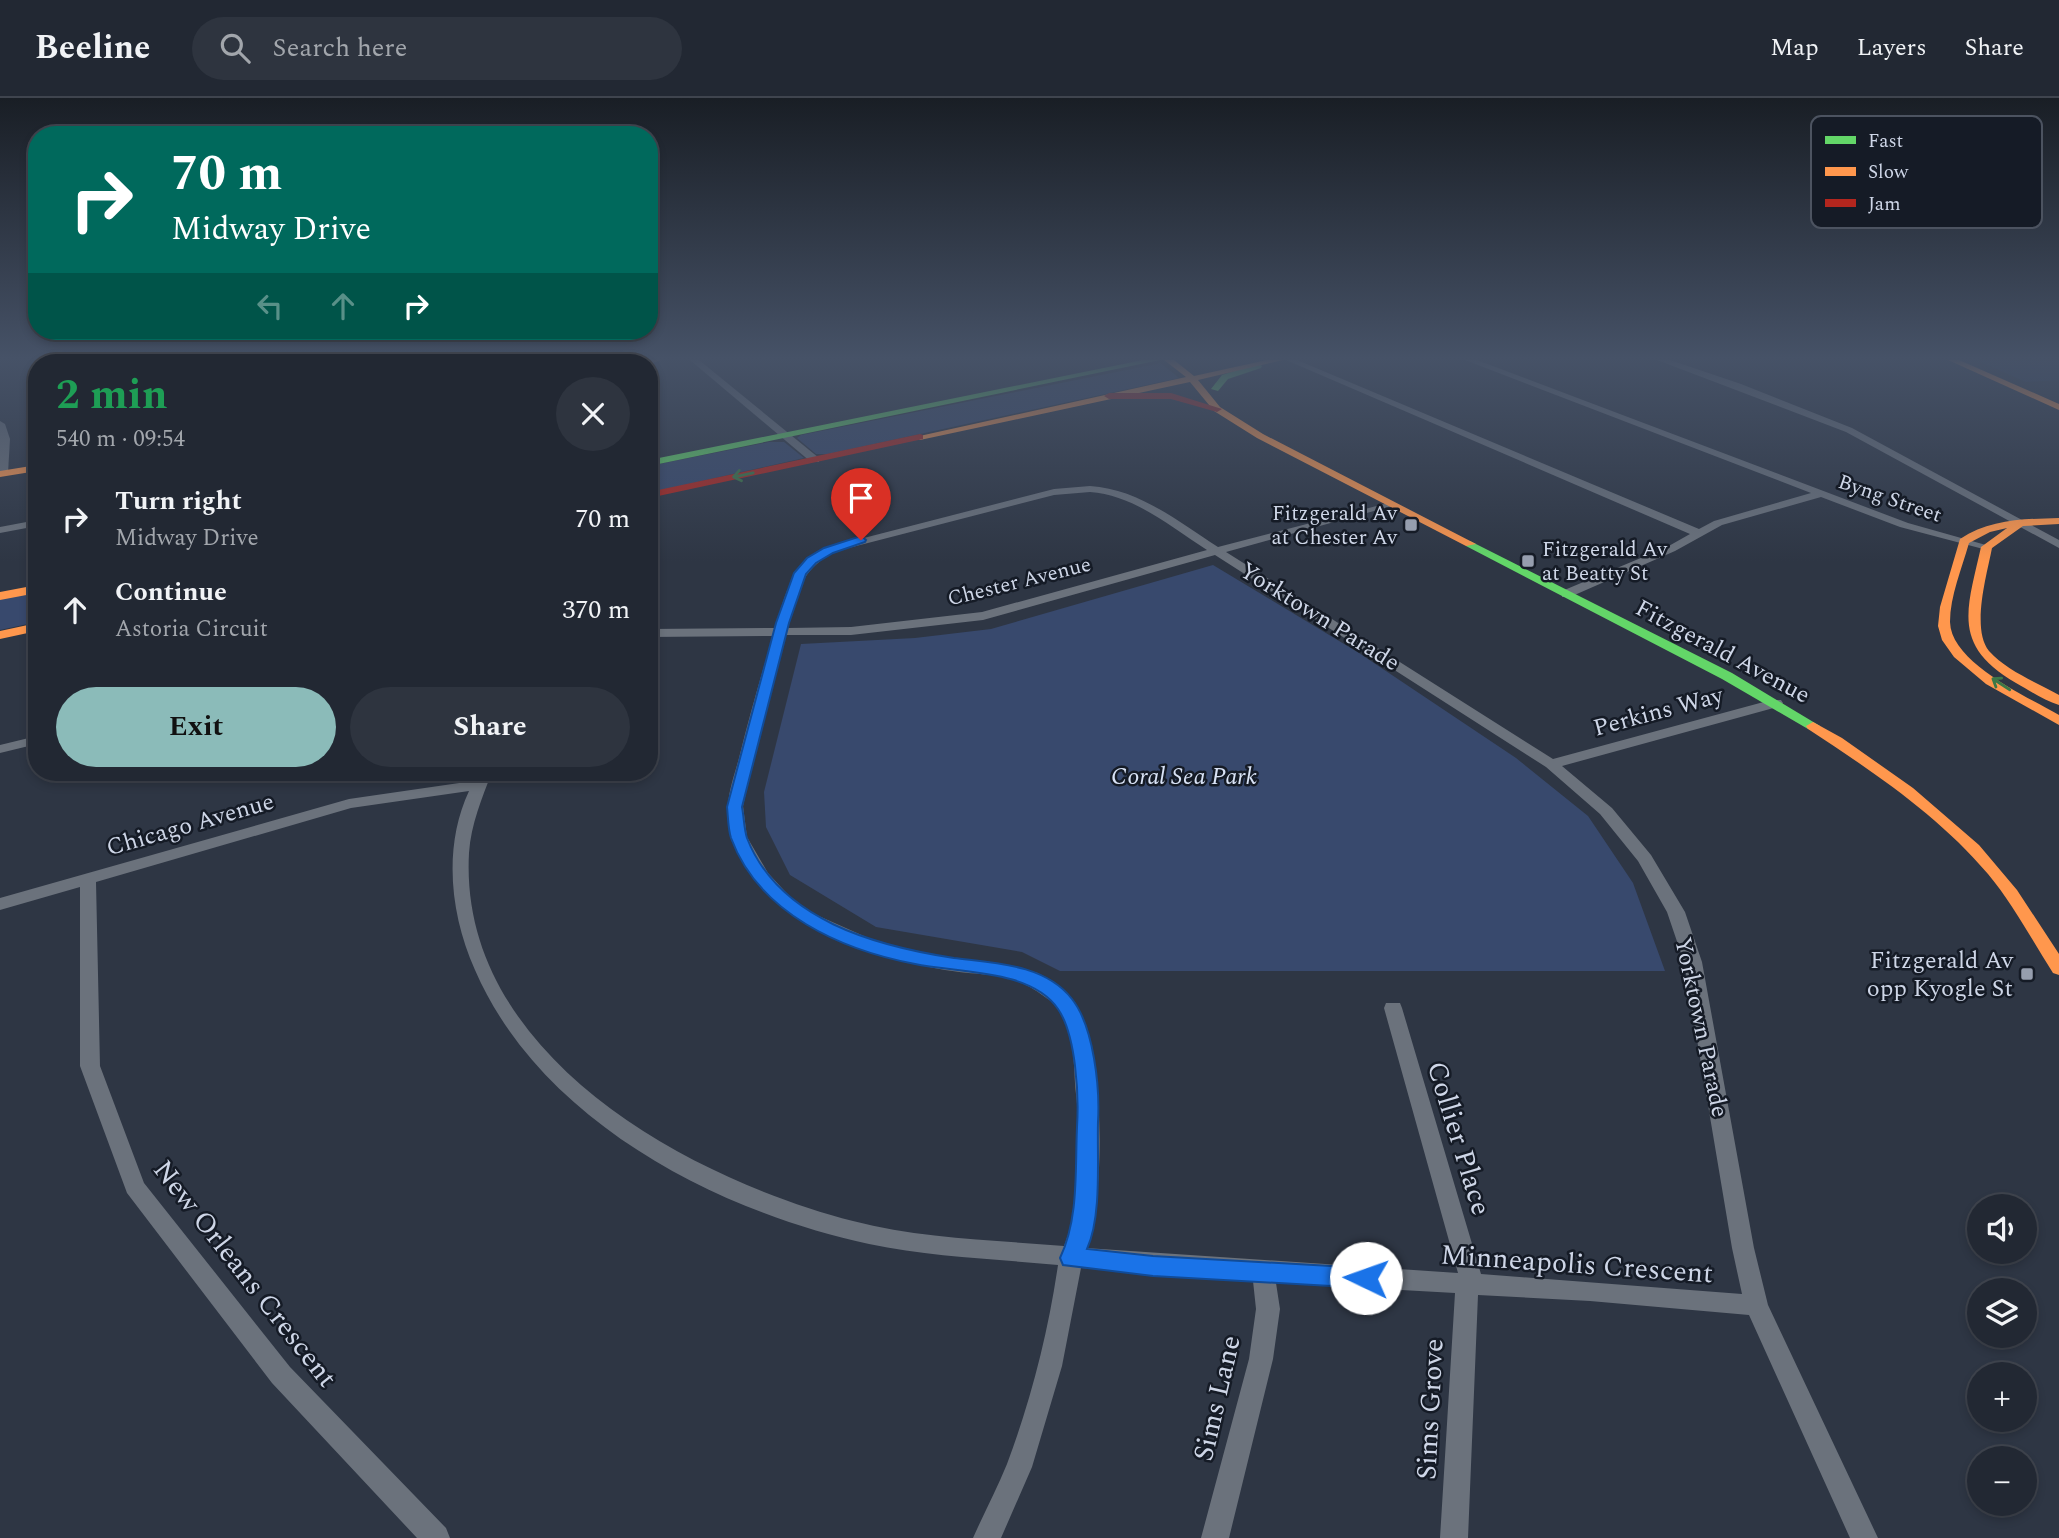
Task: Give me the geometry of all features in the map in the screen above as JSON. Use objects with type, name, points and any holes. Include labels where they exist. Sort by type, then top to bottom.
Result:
[{"type":"street","points":[[1,427],[5,439],[2,474],[28,470]]},
{"type":"street","points":[[776,427],[815,460]]},
{"type":"street","points":[[658,461],[824,427]]},
{"type":"street","points":[[658,493],[966,427]]},
{"type":"street","name":"Fitzgerald Avenue","points":[[1247,427],[1388,504],[1776,703],[1856,754],[1969,846],[2019,904],[2059,969]]},
{"type":"street","points":[[1443,427],[1698,533]]},
{"type":"street","name":"Byng Street","points":[[1645,427],[1904,525],[1987,547]]},
{"type":"street","points":[[1842,427],[2059,545]]},
{"type":"street","name":"Yorktown Parade","points":[[987,1538],[1019,1466],[1050,1366],[1071,1258],[1079,1242],[1084,1213],[1088,1109],[1079,1032],[1065,1003],[1048,988],[1019,974],[947,964],[880,950],[817,923],[786,904],[773,892],[748,856],[739,837],[734,807],[758,708],[781,632],[800,573],[811,561],[828,551],[861,540],[1054,492],[1086,488],[1118,491],[1551,764],[1583,790],[1626,834],[1662,885],[1686,937],[1693,962],[1743,1248],[1756,1305],[1864,1538]]},
{"type":"street","points":[[1566,594],[1671,549],[1730,519],[1820,494]]},
{"type":"street","name":"Chester Avenue","points":[[658,633],[851,631],[983,616],[1388,504]]},
{"type":"street","points":[[2059,521],[1995,524],[1982,528],[1964,541],[1944,622],[1944,633],[1949,646],[1967,662],[2059,721]]},
{"type":"street","points":[[0,530],[28,525]]},
{"type":"street","points":[[2018,525],[1987,547],[1976,631],[1980,647],[1994,660],[2059,701]]},
{"type":"street","points":[[0,596],[28,591]]},
{"type":"street","points":[[0,635],[28,629]]},
{"type":"street","name":"Perkins Way","points":[[1551,764],[1776,703]]},
{"type":"street","points":[[0,749],[28,742]]},
{"type":"street","name":"Chicago Avenue","points":[[0,904],[349,804],[467,781]]},
{"type":"street","name":"Minneapolis Crescent","points":[[481,781],[463,835],[460,885],[472,945],[503,1009],[551,1072],[632,1136],[679,1164],[787,1211],[885,1238],[1153,1266],[1469,1284],[1756,1305]]},
{"type":"street","name":"New Orleans Crescent","points":[[88,879],[90,1066],[135,1187],[281,1375],[436,1538]]},
{"type":"street","name":"Collier Place","points":[[1392,1008],[1470,1272],[1469,1284]]},
{"type":"street","name":"Sims Lane","points":[[1215,1538],[1261,1359],[1268,1309],[1263,1272]]},
{"type":"street","name":"Sims Grove","points":[[1454,1538],[1466,1298],[1469,1284]]},
{"type":"green space","points":[[840,427],[952,427],[828,454],[816,454],[797,438]]},
{"type":"green space","points":[[769,442],[784,442],[804,458],[658,491],[658,464]]},
{"type":"green space","name":"Coral Sea Park","points":[[1213,565],[1359,653],[1516,758],[1588,816],[1633,883],[1665,971],[1060,971],[1022,952],[876,927],[790,875],[766,827],[764,792],[801,644],[915,638],[991,629]]},
{"type":"green space","points":[[28,593],[28,624],[0,630],[0,599]]},
{"type":"traffic: fast","points":[[658,461],[825,427]]},
{"type":"traffic: fast","points":[[1470,544],[1727,676],[1813,726]]},
{"type":"traffic: slow","points":[[920,437],[966,427]]},
{"type":"traffic: slow","points":[[1246,427],[1470,544]]},
{"type":"traffic: slow","points":[[0,474],[28,469]]},
{"type":"traffic: slow","points":[[2059,521],[1997,526],[1974,534],[1964,541],[1944,617],[1948,640],[1973,668],[2059,721]]},
{"type":"traffic: slow","points":[[2018,525],[1987,547],[1975,610],[1976,635],[1984,653],[1993,661],[2059,701]]},
{"type":"traffic: slow","points":[[0,596],[28,591]]},
{"type":"traffic: slow","points":[[0,635],[28,629]]},
{"type":"traffic: slow","points":[[1813,726],[1908,792],[1973,849],[2011,894],[2059,969]]},
{"type":"traffic: jam","points":[[658,493],[920,437]]},
{"type":"place","name":"Fitzgerald Av at Chester Av","points":[[1411,525]]},
{"type":"place","name":"Fitzgerald Av at Beatty St","points":[[1528,561]]},
{"type":"place","name":"Fitzgerald Av opp Kyogle St","points":[[2027,974]]},
{"type":"route","points":[[861,540],[828,551],[811,561],[800,573],[783,623],[758,708],[734,807],[739,837],[761,876],[786,904],[853,940],[914,958],[1019,974],[1048,988],[1065,1003],[1079,1032],[1088,1109],[1084,1213],[1079,1242],[1071,1258],[1153,1266],[1366,1278]]}]
